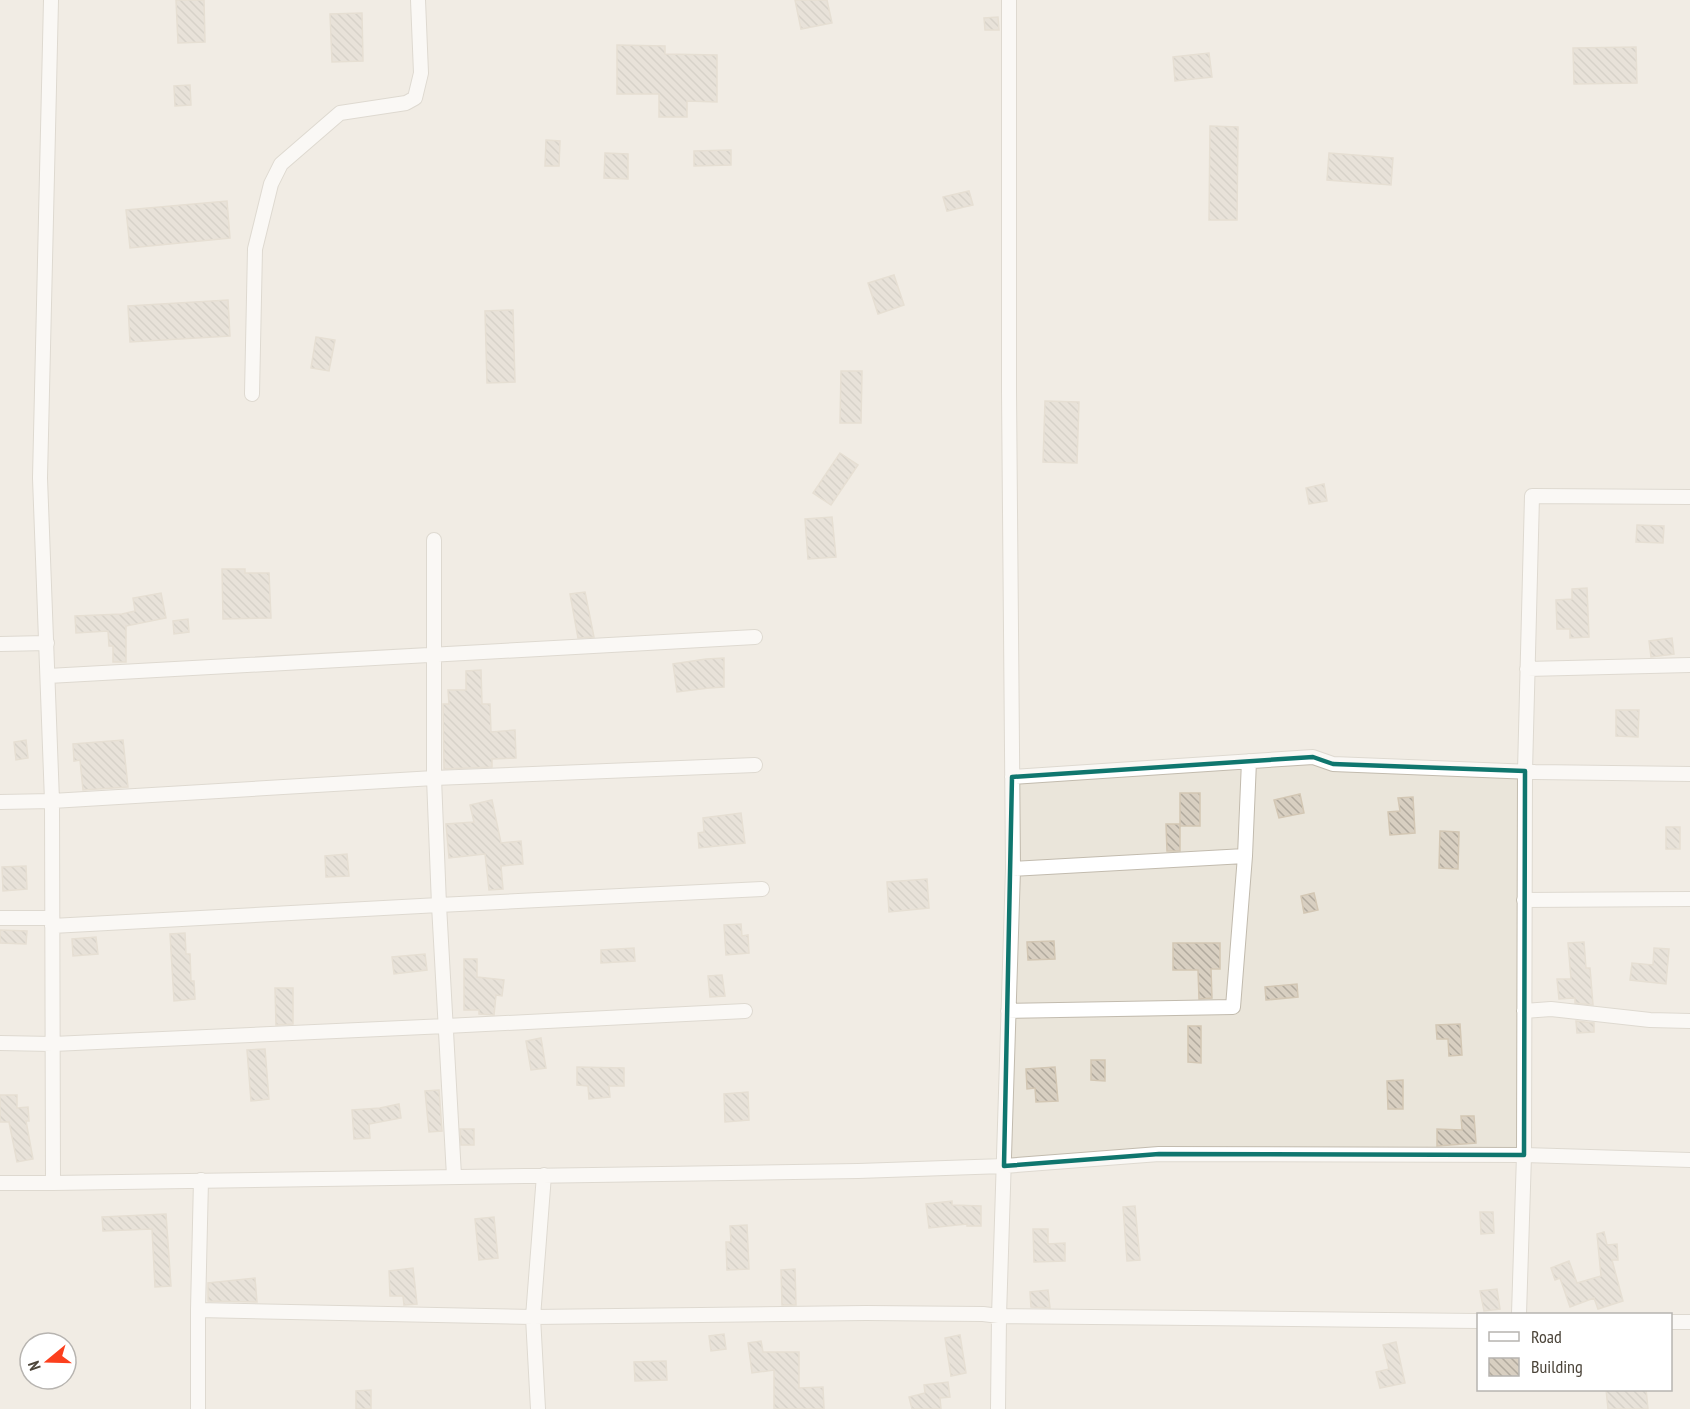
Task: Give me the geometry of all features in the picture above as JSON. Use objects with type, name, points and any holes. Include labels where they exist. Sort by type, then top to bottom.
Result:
[{"type":"street","points":[[51,0],[40,478],[52,801],[53,1184]]},
{"type":"street","points":[[252,394],[255,249],[271,184],[280,164],[340,113],[406,103],[415,98],[421,73],[418,0]]},
{"type":"street","points":[[998,1409],[1013,869],[1009,402],[1009,0]]},
{"type":"street","points":[[1519,1313],[1524,1155],[1525,771],[1532,496],[1690,497]]},
{"type":"street","points":[[434,540],[434,778],[454,1176]]},
{"type":"street","points":[[48,676],[755,637]]},
{"type":"street","points":[[0,644],[47,643]]},
{"type":"street","points":[[1527,669],[1690,664]]},
{"type":"street","points":[[1012,777],[1312,758],[1333,764],[1690,774]]},
{"type":"street","points":[[1008,1011],[1233,1007],[1245,855],[1249,761]]},
{"type":"street","points":[[0,802],[52,801],[434,778],[755,765]]},
{"type":"street","points":[[1013,869],[1245,855]]},
{"type":"street","points":[[0,918],[52,922],[762,889]]},
{"type":"street","points":[[1524,900],[1690,899]]},
{"type":"street","points":[[1524,1011],[1551,1009],[1650,1020],[1690,1021]]},
{"type":"street","points":[[0,1043],[53,1044],[745,1011]]},
{"type":"street","points":[[0,1183],[846,1171],[1004,1166],[1159,1154],[1524,1155],[1690,1160]]},
{"type":"street","points":[[538,1409],[533,1317],[544,1175]]},
{"type":"street","points":[[198,1409],[201,1180]]},
{"type":"street","points":[[198,1310],[533,1317],[866,1313],[1477,1321]]},
{"type":"street","points":[[1672,1322],[1690,1322]]},
{"type":"highlighted area","points":[[1313,757],[1333,764],[1525,771],[1524,1155],[1159,1154],[1004,1166],[1012,777]]},
{"type":"shaded area","points":[[0,0],[1690,0],[1690,1409],[0,1409]]},
{"type":"building","points":[[176,0],[204,0],[205,42],[178,43]]},
{"type":"building","points":[[795,0],[827,0],[832,23],[801,29]]},
{"type":"building","points":[[362,13],[363,61],[332,62],[330,14]]},
{"type":"building","points":[[998,17],[999,30],[985,30],[984,18]]},
{"type":"building","points":[[617,45],[665,46],[665,54],[717,55],[717,102],[687,101],[687,117],[659,117],[659,94],[617,94]]},
{"type":"building","points":[[1636,47],[1637,83],[1574,84],[1573,48]]},
{"type":"building","points":[[1209,53],[1212,77],[1175,81],[1173,57]]},
{"type":"building","points":[[190,85],[191,105],[175,106],[174,86]]},
{"type":"building","points":[[1210,126],[1238,127],[1237,220],[1209,220]]},
{"type":"building","points":[[546,140],[560,141],[559,166],[545,166]]},
{"type":"building","points":[[731,150],[731,165],[694,166],[694,151]]},
{"type":"building","points":[[605,153],[628,154],[628,179],[604,178]]},
{"type":"building","points":[[1329,153],[1393,158],[1391,185],[1327,180]]},
{"type":"building","points":[[969,191],[973,205],[947,211],[943,197]]},
{"type":"building","points":[[227,201],[230,238],[130,248],[126,210]]},
{"type":"building","points":[[894,275],[904,305],[878,314],[868,283]]},
{"type":"building","points":[[228,300],[230,336],[130,342],[128,306]]},
{"type":"building","points":[[513,310],[515,382],[487,383],[485,311]]},
{"type":"building","points":[[316,337],[335,340],[329,371],[311,368]]},
{"type":"building","points":[[841,371],[862,371],[861,423],[840,423]]},
{"type":"building","points":[[1045,401],[1079,402],[1077,463],[1043,462]]},
{"type":"building","points":[[840,453],[858,465],[831,505],[813,493]]},
{"type":"building","points":[[1324,484],[1327,501],[1309,504],[1306,488]]},
{"type":"building","points":[[832,517],[836,557],[808,559],[805,519]]},
{"type":"building","points":[[1637,525],[1664,526],[1663,543],[1636,542]]},
{"type":"building","points":[[222,569],[245,569],[245,573],[269,573],[271,618],[223,619]]},
{"type":"building","points":[[1587,588],[1589,637],[1570,638],[1570,629],[1557,629],[1556,600],[1572,599],[1572,589]]},
{"type":"building","points":[[585,592],[594,637],[578,638],[570,594]]},
{"type":"building","points":[[161,593],[166,618],[126,626],[126,662],[113,662],[113,646],[109,646],[108,631],[76,633],[75,616],[122,614],[135,611],[133,598]]},
{"type":"building","points":[[188,619],[189,632],[174,634],[173,621]]},
{"type":"building","points":[[1672,638],[1674,654],[1651,657],[1649,641]]},
{"type":"building","points":[[724,658],[724,687],[677,692],[673,664]]},
{"type":"building","points":[[481,670],[482,704],[490,704],[491,732],[515,730],[516,758],[492,759],[492,767],[444,769],[443,704],[449,704],[448,690],[466,690],[466,671]]},
{"type":"building","points":[[1616,710],[1639,710],[1638,737],[1616,736]]},
{"type":"building","points":[[26,740],[28,758],[16,760],[14,742]]},
{"type":"building","points":[[123,740],[128,787],[83,790],[80,760],[74,761],[73,744]]},
{"type":"building","points":[[1180,793],[1200,793],[1200,826],[1180,826]]},
{"type":"building","points":[[1300,794],[1304,813],[1279,818],[1274,800]]},
{"type":"building","points":[[1413,797],[1415,833],[1390,835],[1388,812],[1400,811],[1398,798]]},
{"type":"building","points":[[492,800],[501,843],[521,841],[523,864],[501,866],[503,889],[489,890],[485,854],[449,858],[446,824],[474,822],[470,805]]},
{"type":"building","points":[[741,813],[745,843],[699,848],[698,833],[704,832],[703,818]]},
{"type":"building","points":[[1166,824],[1180,824],[1180,851],[1167,851]]},
{"type":"building","points":[[1666,827],[1680,827],[1680,849],[1666,849]]},
{"type":"building","points":[[1440,831],[1459,832],[1458,869],[1439,868]]},
{"type":"building","points":[[347,854],[349,876],[326,877],[325,856]]},
{"type":"building","points":[[26,866],[27,889],[3,891],[2,867]]},
{"type":"building","points":[[927,879],[929,908],[889,912],[887,882]]},
{"type":"building","points":[[1314,893],[1318,910],[1304,913],[1301,896]]},
{"type":"building","points":[[741,924],[742,936],[748,935],[749,953],[726,955],[724,925]]},
{"type":"building","points":[[0,930],[27,931],[26,944],[0,943]]},
{"type":"building","points":[[185,933],[186,954],[190,954],[191,981],[194,981],[195,999],[174,1001],[170,934]]},
{"type":"building","points":[[96,937],[98,954],[73,956],[72,939]]},
{"type":"building","points":[[1054,941],[1055,959],[1028,960],[1027,942]]},
{"type":"building","points":[[1584,942],[1586,968],[1590,968],[1593,1005],[1575,1003],[1575,998],[1559,999],[1557,979],[1571,979],[1568,943]]},
{"type":"building","points":[[1173,943],[1220,943],[1220,969],[1211,969],[1212,998],[1199,999],[1198,970],[1173,970]]},
{"type":"building","points":[[634,948],[635,961],[601,963],[601,950]]},
{"type":"building","points":[[1654,948],[1669,949],[1666,984],[1630,980],[1632,963],[1653,965]]},
{"type":"building","points":[[425,954],[427,970],[394,974],[392,957]]},
{"type":"building","points":[[464,959],[477,959],[477,977],[504,980],[502,996],[496,995],[494,1015],[479,1014],[479,1010],[464,1010]]},
{"type":"building","points":[[722,975],[725,996],[710,997],[708,976]]},
{"type":"building","points":[[1297,984],[1298,997],[1266,1000],[1265,987]]},
{"type":"building","points":[[275,988],[293,988],[293,1024],[276,1025]]},
{"type":"building","points":[[1576,1021],[1594,1023],[1594,1032],[1577,1033]]},
{"type":"building","points":[[1460,1024],[1462,1055],[1449,1056],[1448,1039],[1437,1039],[1436,1025]]},
{"type":"building","points":[[1188,1026],[1201,1026],[1201,1063],[1188,1062]]},
{"type":"building","points":[[541,1038],[546,1068],[531,1070],[526,1041]]},
{"type":"building","points":[[265,1049],[269,1099],[251,1101],[247,1050]]},
{"type":"building","points":[[1091,1060],[1105,1060],[1105,1081],[1091,1080]]},
{"type":"building","points":[[577,1067],[624,1068],[624,1086],[609,1086],[610,1097],[589,1099],[588,1086],[577,1085]]},
{"type":"building","points":[[1055,1067],[1058,1101],[1036,1102],[1035,1088],[1027,1089],[1026,1069]]},
{"type":"building","points":[[1403,1080],[1403,1109],[1388,1109],[1387,1081]]},
{"type":"building","points":[[439,1090],[442,1131],[429,1132],[425,1091]]},
{"type":"building","points":[[748,1092],[749,1120],[725,1122],[724,1094]]},
{"type":"building","points":[[0,1095],[17,1095],[17,1108],[28,1107],[29,1121],[26,1121],[33,1159],[17,1162],[9,1122],[0,1122]]},
{"type":"building","points":[[399,1104],[401,1118],[369,1124],[370,1138],[354,1139],[352,1110]]},
{"type":"building","points":[[1461,1116],[1474,1116],[1476,1143],[1437,1146],[1437,1129],[1462,1130]]},
{"type":"building","points":[[460,1129],[474,1129],[474,1145],[461,1145]]},
{"type":"building","points":[[952,1201],[952,1205],[981,1206],[981,1226],[967,1226],[967,1224],[929,1228],[926,1204]]},
{"type":"building","points":[[1135,1206],[1140,1260],[1127,1261],[1123,1207]]},
{"type":"building","points":[[1480,1212],[1493,1212],[1494,1233],[1481,1234]]},
{"type":"building","points":[[166,1214],[171,1286],[155,1287],[152,1229],[103,1231],[102,1217]]},
{"type":"building","points":[[494,1217],[498,1258],[479,1260],[475,1219]]},
{"type":"building","points":[[747,1225],[749,1269],[727,1270],[726,1242],[731,1242],[730,1226]]},
{"type":"building","points":[[1033,1229],[1048,1229],[1048,1244],[1065,1243],[1065,1261],[1034,1262]]},
{"type":"building","points":[[1604,1232],[1607,1245],[1617,1244],[1618,1260],[1612,1260],[1623,1301],[1598,1309],[1594,1298],[1570,1307],[1560,1278],[1555,1280],[1551,1268],[1569,1261],[1577,1283],[1601,1276],[1597,1234]]},
{"type":"building","points":[[413,1268],[417,1304],[404,1305],[403,1296],[390,1296],[389,1271]]},
{"type":"building","points":[[795,1269],[796,1305],[782,1305],[781,1270]]},
{"type":"building","points":[[255,1278],[257,1302],[208,1301],[208,1283]]},
{"type":"building","points":[[1497,1289],[1500,1309],[1484,1311],[1480,1291]]},
{"type":"building","points":[[1048,1290],[1050,1308],[1031,1307],[1030,1292]]},
{"type":"building","points":[[724,1334],[726,1349],[711,1351],[709,1336]]},
{"type":"building","points":[[960,1335],[966,1373],[951,1376],[945,1338]]},
{"type":"building","points":[[761,1341],[763,1352],[799,1352],[799,1388],[823,1387],[824,1409],[774,1409],[774,1370],[752,1373],[748,1343]]},
{"type":"building","points":[[1396,1342],[1405,1383],[1380,1388],[1376,1372],[1389,1369],[1383,1345]]},
{"type":"building","points":[[666,1361],[667,1380],[635,1381],[634,1362]]},
{"type":"building","points":[[948,1382],[950,1397],[940,1398],[941,1409],[912,1409],[909,1397],[925,1393],[924,1385]]},
{"type":"building","points":[[371,1390],[371,1409],[356,1409],[356,1391]]},
{"type":"building","points":[[1606,1391],[1646,1391],[1648,1409],[1608,1409]]}]
